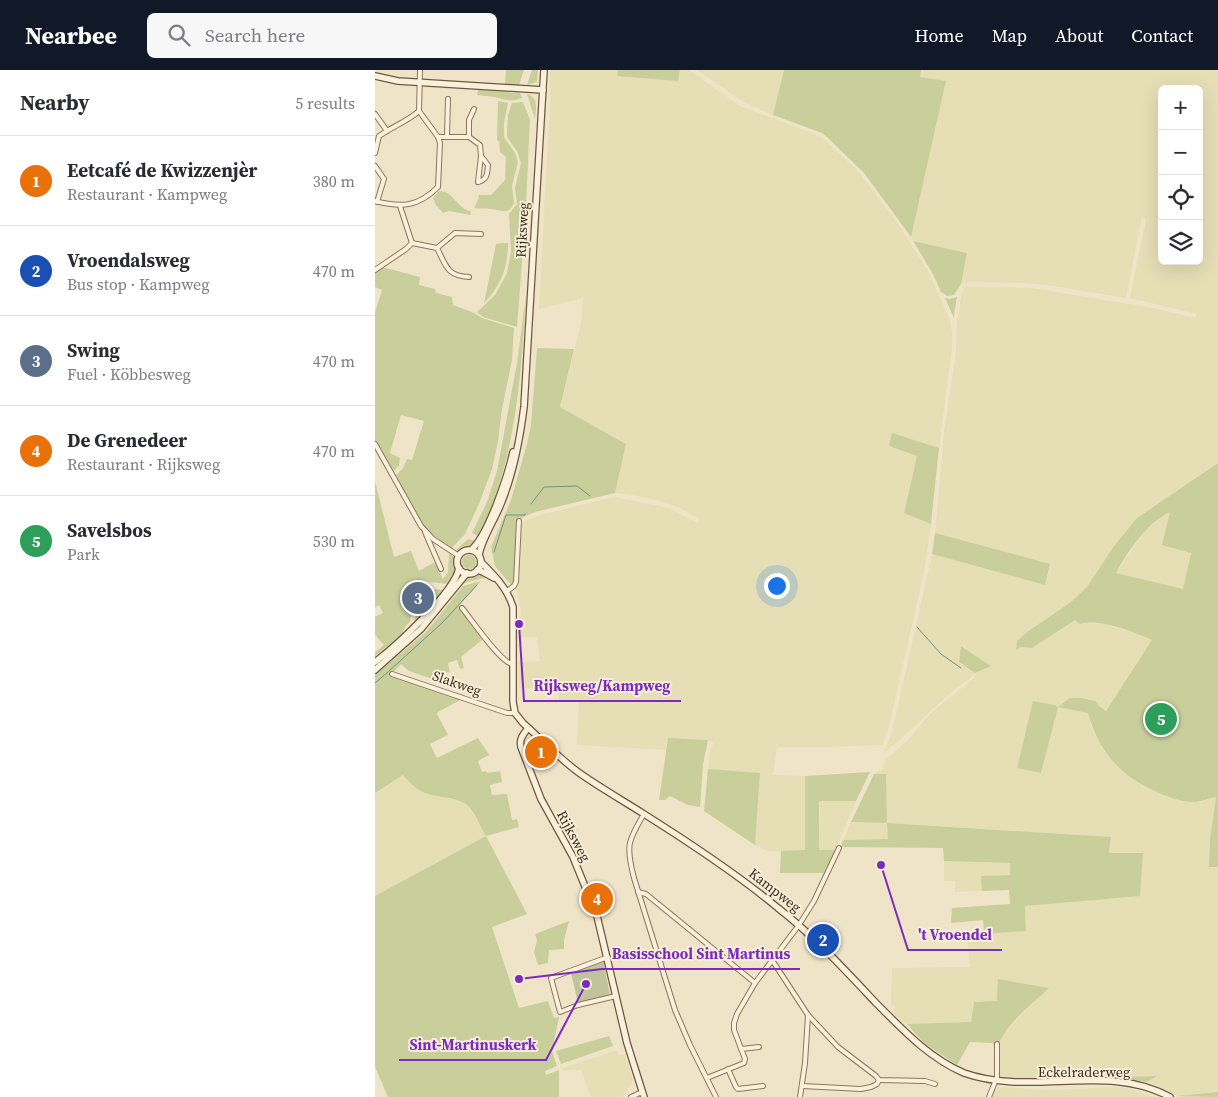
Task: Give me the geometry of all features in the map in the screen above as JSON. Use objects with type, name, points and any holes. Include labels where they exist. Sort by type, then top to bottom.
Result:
[{"type":"main road","name":"Rijksweg","points":[[479,555],[502,501],[520,440],[544,70]]},
{"type":"main road","points":[[375,76],[419,83],[543,90]]},
{"type":"main road","name":"Rijksweg","points":[[471,550],[476,546],[488,522],[503,486],[513,451],[524,391]]},
{"type":"main road","points":[[375,662],[403,639],[431,609],[455,579],[459,568],[457,562],[459,556],[464,551],[471,550],[479,555],[481,562],[507,591],[514,611],[513,702],[515,713],[529,728]]},
{"type":"main road","points":[[477,570],[481,562]]},
{"type":"main road","points":[[459,568],[467,573]]},
{"type":"main road","points":[[375,670],[421,629],[467,573],[477,570],[500,582]]},
{"type":"main road","name":"Rijksweg","points":[[529,728],[522,736],[520,742],[541,799],[580,874],[597,916],[627,1043],[643,1095]]},
{"type":"main road","name":"Kampweg","points":[[529,728],[574,769],[737,875],[799,925],[924,1048],[943,1062],[962,1072],[995,1082]]},
{"type":"main road","name":"Eckelraderweg","points":[[995,1082],[1026,1085],[1126,1082],[1150,1088],[1171,1097]]},
{"type":"street","points":[[375,166],[384,179],[376,201],[400,206],[427,197],[437,187],[440,143],[438,137],[419,111],[420,70]]},
{"type":"street","points":[[447,136],[448,99]]},
{"type":"street","points":[[469,137],[469,120],[474,109]]},
{"type":"street","points":[[375,153],[379,136],[402,122],[409,120],[419,111]]},
{"type":"street","points":[[375,114],[387,131]]},
{"type":"street","points":[[438,137],[469,137],[480,145],[481,156],[478,182],[487,177],[489,165],[481,156]]},
{"type":"street","points":[[400,206],[412,243]]},
{"type":"street","points":[[437,248],[455,233],[481,234]]},
{"type":"street","points":[[412,243],[437,248]]},
{"type":"street","points":[[375,270],[412,243]]},
{"type":"street","points":[[437,248],[450,272],[459,277],[469,277]]},
{"type":"street","points":[[375,444],[415,518],[433,539],[459,556]]},
{"type":"street","points":[[507,591],[516,582],[519,521]]},
{"type":"street","points":[[424,530],[441,569]]},
{"type":"street","points":[[462,608],[500,656],[508,664],[512,664]]},
{"type":"street","name":"Slakweg","points":[[392,674],[515,713]]},
{"type":"street","points":[[645,814],[630,840],[629,857],[675,1010],[716,1097]]},
{"type":"street","points":[[707,1078],[744,1063],[745,1059],[734,1030],[737,1014],[755,983],[799,925],[816,897],[839,848]]},
{"type":"street","points":[[638,892],[646,894],[755,983]]},
{"type":"street","points":[[608,957],[551,978],[560,1012],[578,1005],[616,996]]},
{"type":"street","points":[[772,960],[807,1015],[838,1047],[879,1080],[935,1084]]},
{"type":"street","points":[[799,1097],[802,1086],[807,1015]]},
{"type":"street","points":[[989,1097],[997,1074],[997,1044]]},
{"type":"street","points":[[741,1049],[759,1047]]},
{"type":"street","points":[[728,1069],[735,1088],[763,1086]]},
{"type":"street","points":[[802,1086],[861,1089],[877,1084],[879,1080]]},
{"type":"street","points":[[631,1097],[643,1095]]},
{"type":"shaded area","points":[[550,70],[618,70],[617,75],[678,81],[680,70],[689,70],[740,106],[817,135],[825,140],[857,170],[899,225],[929,273],[950,320],[952,348],[939,448],[892,433],[889,446],[917,456],[904,513],[931,524],[924,572],[890,722],[883,745],[777,747],[773,775],[805,776],[805,851],[767,851],[755,845],[760,774],[708,769],[710,749],[714,743],[708,740],[668,738],[666,750],[577,745],[579,701],[559,701],[559,689],[519,688],[518,662],[540,661],[537,637],[520,637],[521,611],[516,587],[519,582],[520,527],[524,521],[540,515],[614,497],[669,508],[698,523],[700,519],[666,503],[639,496],[615,493],[626,444],[560,407],[581,324],[583,298],[539,309],[550,103]]},
{"type":"shaded area","points":[[697,70],[784,70],[773,115],[745,103]]},
{"type":"shaded area","points":[[921,70],[1218,70],[1218,463],[1137,518],[1114,546],[1087,587],[1071,602],[1027,632],[1017,641],[1016,650],[1021,647],[1032,648],[1075,620],[1084,623],[1104,624],[1152,640],[1106,711],[1090,699],[1070,698],[1088,713],[1092,728],[1101,745],[1115,764],[1131,778],[1144,786],[1177,800],[1201,802],[1216,797],[1210,839],[1209,866],[1218,867],[1218,1097],[1179,1097],[1147,1082],[1155,1076],[1066,1077],[1029,1082],[999,1078],[998,1046],[1003,1034],[1048,988],[997,1001],[972,1022],[907,1024],[893,1013],[895,1006],[891,1005],[892,968],[970,967],[967,935],[1026,931],[1025,906],[1139,896],[1109,853],[1111,837],[888,823],[888,839],[843,840],[851,822],[887,823],[886,774],[874,774],[882,770],[885,760],[906,742],[930,714],[974,678],[975,674],[949,694],[884,753],[896,715],[932,554],[1045,585],[1050,565],[935,533],[944,432],[956,353],[957,321],[963,287],[1032,288],[1153,308],[1195,318],[1197,314],[1130,298],[1146,219],[1142,216],[1126,298],[1026,283],[971,282],[961,284],[967,253],[913,241],[911,237],[946,81],[920,77]],"holes":[[[962,646],[991,666],[975,673],[959,663]],[[1033,701],[1055,705],[1041,773],[1017,768]]]},
{"type":"shaded area","points":[[1170,511],[1191,552],[1183,590],[1116,573],[1146,530]]},
{"type":"shaded area","points":[[403,775],[427,794],[456,800],[467,805],[486,836],[375,896],[375,793]]},
{"type":"shaded area","points":[[820,801],[856,801],[835,850],[819,850]]},
{"type":"shaded area","points":[[944,861],[1010,863],[1010,875],[982,876],[982,891],[955,892],[955,881],[944,881]]},
{"type":"shaded area","points":[[617,1050],[619,1055],[625,1054],[633,1081],[624,1095],[620,1097],[591,1097],[581,1070],[563,1070],[563,1068]]},
{"type":"shaded area","points":[[999,1087],[1046,1090],[1115,1087],[1126,1088],[1155,1097],[990,1097],[994,1090]]},
{"type":"green space","points":[[506,70],[524,70],[519,85],[505,84]]},
{"type":"green space","points":[[532,70],[538,70],[537,82],[527,85]]},
{"type":"green space","points":[[618,70],[680,70],[678,81],[617,76]]},
{"type":"green space","points":[[784,70],[921,70],[920,77],[946,81],[911,237],[864,173],[828,138],[822,133],[773,115]]},
{"type":"green space","points":[[478,90],[520,93],[522,98],[504,100],[477,95]]},
{"type":"green space","points":[[527,94],[535,101],[535,119]]},
{"type":"green space","points":[[498,101],[508,103],[504,123],[504,137],[515,153],[518,162],[512,186],[514,203],[510,210],[507,211],[474,208],[479,195],[491,195],[505,180],[506,157],[500,152],[499,141],[497,140]]},
{"type":"green space","points":[[523,102],[530,120],[525,225],[517,327],[483,317],[477,312],[495,295],[507,273],[511,251],[509,214],[517,204],[515,188],[521,163],[517,151],[507,137],[508,115],[512,103]]},
{"type":"green space","points":[[439,191],[452,197],[461,207],[470,211],[471,215],[449,211],[443,213],[433,198]]},
{"type":"green space","points":[[913,241],[967,253],[961,284],[954,295],[947,296],[941,292],[933,274]]},
{"type":"green space","points":[[508,243],[505,268],[495,290],[484,303],[496,244]]},
{"type":"green space","points":[[382,267],[420,277],[419,285],[435,289],[436,293],[452,297],[453,305],[482,318],[514,328],[512,360],[492,469],[465,534],[451,549],[427,530],[419,519],[396,475],[403,468],[407,459],[412,460],[424,421],[401,415],[390,453],[400,458],[399,466],[394,471],[375,441],[375,312],[382,290],[375,287],[375,271]]},
{"type":"green space","points":[[526,295],[521,370],[510,443],[493,503],[487,520],[478,536],[472,533],[487,502],[497,471],[517,363]]},
{"type":"green space","points":[[957,297],[954,315],[954,318],[945,298]]},
{"type":"green space","points":[[537,348],[574,349],[560,407],[626,444],[615,493],[535,512],[517,520],[514,580],[512,586],[495,566],[491,547],[511,500],[527,444],[531,425]]},
{"type":"green space","points":[[892,433],[939,448],[931,524],[904,513],[917,456],[889,446]]},
{"type":"green space","points":[[1218,463],[1218,867],[1209,867],[1210,839],[1216,797],[1189,802],[1170,797],[1144,786],[1122,770],[1105,751],[1098,740],[1088,713],[1058,707],[1070,698],[1081,698],[1096,701],[1106,711],[1152,640],[1106,624],[1080,624],[1075,620],[1032,648],[1021,647],[1016,650],[1017,641],[1071,602],[1087,587],[1114,546],[1137,518]],"holes":[[[1170,512],[1162,545],[1191,553],[1183,589],[1116,573],[1132,547],[1146,530]]]},
{"type":"green space","points":[[375,481],[394,557],[411,551],[419,571],[435,562],[443,579],[448,572],[449,553],[455,558],[456,566],[453,578],[447,584],[420,581],[406,599],[412,610],[410,622],[401,635],[375,656],[375,652],[384,645],[375,635],[375,617],[383,613],[379,605],[375,607]]},
{"type":"green space","points":[[935,533],[1050,564],[1045,585],[932,554]]},
{"type":"green space","points":[[468,539],[476,541],[470,547],[455,551]]},
{"type":"green space","points":[[466,555],[472,555],[476,562],[472,569],[466,569],[462,565],[462,559]]},
{"type":"green space","points":[[479,573],[485,575],[484,578],[462,582],[467,576]]},
{"type":"green space","points":[[481,581],[459,606],[482,640],[461,657],[464,668],[460,669],[457,660],[448,663],[450,672],[442,674],[435,680],[409,671],[401,664],[391,675],[462,699],[438,712],[437,714],[448,735],[430,744],[437,758],[478,738],[489,755],[478,761],[482,772],[500,771],[502,782],[490,785],[492,795],[507,794],[512,820],[517,819],[519,827],[486,836],[470,808],[463,802],[424,793],[403,775],[375,793],[375,675],[426,632],[463,586]]},
{"type":"green space","points":[[435,589],[442,590],[442,593],[431,607],[414,623],[418,608]]},
{"type":"green space","points":[[961,646],[991,666],[975,673],[959,662]]},
{"type":"green space","points":[[1033,701],[1058,707],[1041,773],[1017,768]]},
{"type":"green space","points":[[668,738],[708,740],[703,764],[700,807],[688,805],[670,796],[665,800],[659,800]]},
{"type":"green space","points":[[708,769],[760,773],[755,845],[704,811]]},
{"type":"green space","points":[[870,772],[856,801],[819,802],[819,850],[835,850],[825,873],[780,873],[781,851],[805,850],[805,776]]},
{"type":"green space","points":[[874,774],[886,774],[887,823],[851,822]]},
{"type":"green space","points":[[887,823],[1111,837],[1109,853],[1143,853],[1140,896],[1025,906],[1026,931],[984,934],[983,920],[951,923],[952,908],[1010,904],[1009,890],[982,891],[981,876],[1010,875],[1010,863],[944,861],[943,848],[841,847],[843,840],[888,839]]},
{"type":"green space","points":[[486,836],[527,914],[492,927],[519,1008],[548,1001],[554,1018],[559,1017],[552,1051],[557,1066],[545,1071],[546,1075],[559,1070],[559,1097],[388,1097],[375,1067],[375,896]]},
{"type":"green space","points":[[569,921],[564,940],[564,949],[549,950],[548,963],[538,965],[534,952],[537,940],[535,934]]},
{"type":"green space","points":[[603,960],[610,995],[578,1003],[571,973]]},
{"type":"green space","points":[[998,979],[1049,988],[1004,1033],[998,1049],[992,1043],[970,1042],[957,1065],[924,1043],[907,1024],[971,1022],[974,1002],[997,1001]]},
{"type":"green space","points":[[609,1036],[613,1046],[561,1064],[556,1051]]},
{"type":"green space","points":[[1157,1076],[1147,1082],[1116,1077]]},
{"type":"green space","points":[[1218,1092],[1218,1097],[1178,1096]]},
{"type":"waterway","points":[[531,504],[544,487],[577,486],[590,496]]},
{"type":"waterway","points":[[494,552],[506,515],[525,514]]},
{"type":"waterway","points":[[389,671],[442,623],[477,585]]},
{"type":"waterway","points":[[917,627],[941,654],[961,668]]},
{"type":"waterway","points":[[375,683],[388,672]]},
{"type":"place","name":"Swing","points":[[418,598]]},
{"type":"place","name":"Rijksweg/Kampweg","points":[[519,624]]},
{"type":"place","name":"Savelsbos","points":[[1161,719]]},
{"type":"place","name":"Eetcafé de Kwizzenjèr","points":[[541,752]]},
{"type":"place","name":"'t Vroendel","points":[[881,865]]},
{"type":"place","name":"De Grenedeer","points":[[597,899]]},
{"type":"place","name":"Vroendalsweg","points":[[823,940]]},
{"type":"place","name":"Basisschool Sint Martinus","points":[[519,979]]},
{"type":"place","name":"Sint-Martinuskerk","points":[[586,984]]}]
